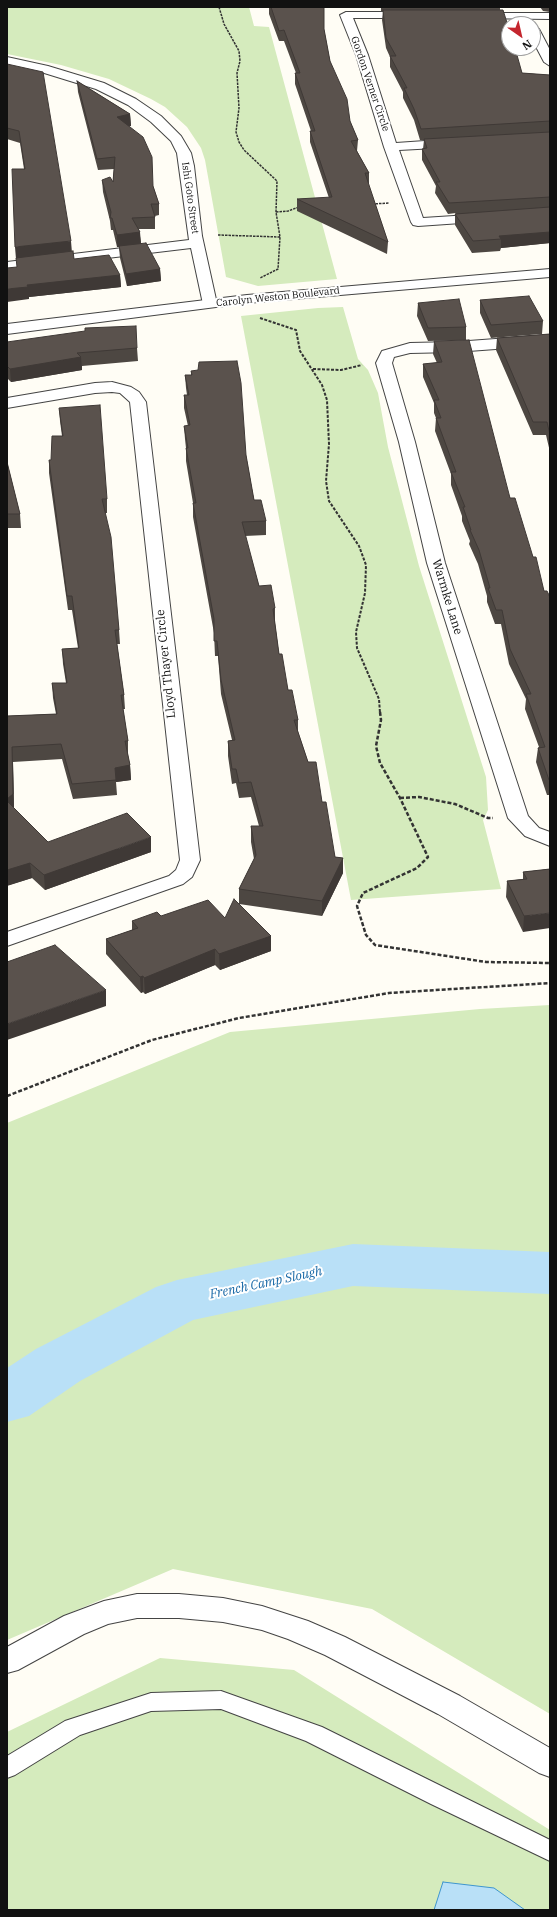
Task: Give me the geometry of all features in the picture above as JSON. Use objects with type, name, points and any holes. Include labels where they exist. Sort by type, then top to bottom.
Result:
[{"type":"street","name":"Gordon Verner Circle","points":[[422,16],[346,15],[362,55],[391,147],[418,222],[496,217]]},
{"type":"street","points":[[466,16],[501,18]]},
{"type":"street","points":[[541,45],[550,62]]},
{"type":"street","name":"Ishi Goto Street","points":[[7,61],[44,69],[100,86],[132,102],[156,119],[176,139],[184,153],[196,239],[210,304]]},
{"type":"street","points":[[391,147],[463,142]]},
{"type":"street","points":[[7,266],[196,239]]},
{"type":"street","name":"Carolyn Weston Boulevard","points":[[7,329],[247,299],[550,273]]},
{"type":"street","points":[[385,358],[410,348],[455,347],[550,340]]},
{"type":"street","name":"Warmke Lane","points":[[385,358],[436,563],[533,830]]},
{"type":"street","name":"Lloyd Thayer Circle","points":[[7,403],[95,388],[112,387],[119,388],[133,395],[138,402],[174,730],[190,860],[185,873],[176,880],[7,939]]},
{"type":"street","points":[[7,1661],[68,1628],[104,1613],[137,1606],[179,1606],[223,1610],[262,1618],[298,1630],[335,1646],[449,1705],[550,1764]]},
{"type":"lane","points":[[7,1768],[73,1728],[151,1702],[221,1700],[314,1734],[439,1798],[499,1825],[550,1851]]},
{"type":"path","points":[[219,7],[224,24],[239,51],[240,61],[237,72],[239,108],[236,132],[239,142],[244,150],[266,169],[277,181],[276,212],[280,237],[278,269]]},
{"type":"path","points":[[365,204],[411,202]]},
{"type":"path","points":[[276,212],[288,211],[303,206]]},
{"type":"path","points":[[196,239],[280,237]]},
{"type":"path","points":[[247,299],[257,316],[296,330],[300,351],[322,385],[327,400],[329,444],[326,481],[329,501],[338,518],[359,546],[366,565],[365,593],[356,632],[357,648],[379,699],[381,720],[376,746],[380,762],[400,798],[428,857],[417,868],[363,893],[357,906],[366,935],[375,945],[486,962],[550,963]]},
{"type":"path","points":[[313,369],[341,370],[385,358]]},
{"type":"path","points":[[400,798],[419,797],[455,804],[488,818],[533,830]]},
{"type":"path","points":[[7,1096],[152,1040],[239,1018],[389,994],[550,983]]},
{"type":"green space","points":[[7,7],[249,7],[254,26],[269,27],[337,279],[258,286],[226,277],[205,160],[201,148],[187,127],[165,107],[109,79],[61,65],[7,54]]},
{"type":"green space","points":[[343,307],[358,359],[368,370],[378,393],[388,447],[419,566],[486,777],[488,810],[483,820],[501,889],[351,900],[241,316],[318,308]]},
{"type":"green space","points":[[550,1005],[550,1714],[372,1609],[173,1569],[7,1640],[7,1123],[230,1032],[480,1009]]},
{"type":"green space","points":[[160,1658],[294,1670],[550,1830],[550,1910],[7,1910],[7,1732]]},
{"type":"water","points":[[443,1882],[494,1888],[525,1910],[434,1910]]},
{"type":"building","points":[[271,7],[324,7],[324,29],[330,61],[347,99],[350,121],[358,140],[351,141],[369,173],[365,173],[388,242],[297,199],[332,197],[310,131],[315,131],[295,73],[300,73],[284,30],[279,31]]},
{"type":"building","points":[[383,10],[503,10],[505,16],[501,16],[501,56],[517,56],[522,73],[550,75],[550,121],[421,129],[404,88],[407,88],[390,56],[396,56],[386,38]]},
{"type":"building","points":[[7,64],[43,72],[71,241],[15,247],[12,169],[25,169],[19,131],[7,128]]},
{"type":"building","points":[[77,81],[130,114],[117,117],[143,137],[152,157],[153,186],[159,204],[151,204],[155,217],[132,218],[140,232],[117,235],[112,218],[110,218],[111,212],[102,180],[110,177],[113,182],[115,157],[97,159]]},
{"type":"building","points":[[550,132],[550,197],[449,203],[436,182],[440,182],[422,149],[427,148],[424,139]]},
{"type":"building","points":[[550,207],[550,232],[499,236],[501,239],[473,241],[455,214]]},
{"type":"building","points":[[146,243],[160,269],[126,274],[119,246]]},
{"type":"building","points":[[73,251],[74,259],[109,255],[120,275],[27,285],[28,287],[7,289],[7,268],[17,267],[16,258]]},
{"type":"building","points":[[529,296],[543,321],[491,325],[480,300]]},
{"type":"building","points":[[459,299],[466,327],[428,328],[418,303]]},
{"type":"building","points":[[136,326],[137,348],[77,353],[81,357],[10,369],[7,366],[7,342],[85,331],[85,328]]},
{"type":"building","points":[[550,334],[550,435],[547,422],[533,422],[497,338]]},
{"type":"building","points":[[469,340],[510,498],[515,498],[533,557],[536,557],[544,591],[547,591],[550,597],[550,780],[538,748],[545,747],[526,694],[531,694],[510,649],[502,610],[496,610],[488,588],[490,588],[479,550],[470,530],[463,507],[465,507],[451,472],[456,472],[436,418],[441,418],[434,400],[439,400],[423,364],[442,362],[434,341]]},
{"type":"building","points":[[237,361],[241,383],[246,455],[254,500],[261,500],[266,521],[242,522],[259,586],[271,585],[275,608],[273,609],[279,654],[282,654],[288,690],[292,690],[298,720],[294,720],[308,762],[316,762],[322,802],[326,802],[335,857],[343,858],[322,901],[239,889],[256,855],[251,826],[263,826],[251,782],[239,783],[236,769],[232,769],[228,741],[235,740],[221,680],[217,641],[214,641],[214,619],[193,503],[196,503],[186,448],[188,448],[184,426],[190,425],[184,395],[189,395],[185,375],[192,375],[191,371],[198,370],[199,362]]},
{"type":"building","points":[[100,405],[107,499],[102,499],[111,537],[119,630],[115,630],[124,695],[121,695],[128,741],[125,741],[130,765],[115,768],[116,780],[72,784],[61,744],[12,747],[13,794],[7,799],[7,716],[57,714],[52,683],[67,683],[62,649],[79,648],[72,596],[67,596],[49,460],[51,460],[52,436],[63,436],[59,408]]},
{"type":"building","points":[[7,462],[20,514],[7,514]]},
{"type":"building","points":[[7,801],[48,842],[127,813],[151,837],[44,875],[30,863],[7,870]]},
{"type":"building","points":[[550,869],[550,913],[524,916],[507,881],[527,879],[523,872]]},
{"type":"building","points":[[234,899],[271,936],[219,954],[215,949],[144,978],[143,976],[140,977],[106,939],[138,928],[132,921],[157,912],[161,916],[208,900],[225,918]]},
{"type":"building","points":[[55,945],[106,990],[7,1024],[7,962]]},
{"type":"waterway","name":"French Camp Slough","points":[[7,1399],[58,1365],[177,1302],[353,1265],[550,1273]]}]
